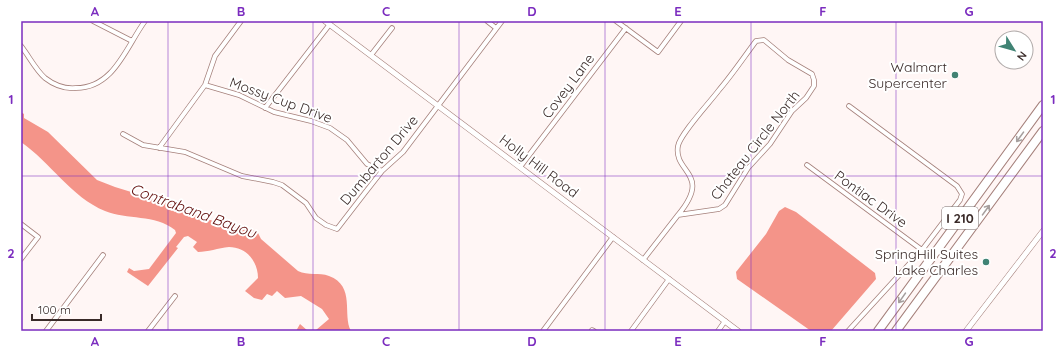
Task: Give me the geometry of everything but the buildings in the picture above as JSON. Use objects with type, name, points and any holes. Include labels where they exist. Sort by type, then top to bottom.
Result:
[{"type":"highway","name":"I 210","points":[[878,331],[1042,105]]},
{"type":"highway","name":"I 210","points":[[896,331],[1043,131]]},
{"type":"highway","points":[[1015,170],[1043,136]]},
{"type":"street","points":[[93,21],[132,42]]},
{"type":"street","points":[[21,46],[39,72],[58,85],[81,88],[94,84],[106,77],[119,63],[145,21]]},
{"type":"street","points":[[123,134],[143,145],[159,148],[205,85],[215,56],[241,21]]},
{"type":"street","points":[[487,21],[496,28]]},
{"type":"street","name":"Dumbarton Drive","points":[[159,148],[185,152],[242,176],[282,185],[306,203],[316,218],[326,225],[338,229],[382,172],[403,152],[502,21]]},
{"type":"street","points":[[616,21],[658,52],[681,21]]},
{"type":"street","points":[[265,108],[328,23]]},
{"type":"street","name":"Holly Hill Road","points":[[328,23],[738,331]]},
{"type":"street","points":[[371,55],[392,28]]},
{"type":"street","name":"Covey Lane","points":[[520,167],[626,28]]},
{"type":"street","name":"Chateau Circle North","points":[[764,40],[788,60],[812,74],[814,80],[813,89],[792,111],[777,136],[748,168],[725,205],[719,209],[678,215],[689,198],[693,186],[691,176],[680,162],[677,153],[678,143],[756,41],[764,40]]},
{"type":"street","name":"Mossy Cup Drive","points":[[205,85],[239,96],[285,116],[311,121],[330,128],[347,140],[367,164],[382,172]]},
{"type":"street","points":[[848,331],[922,250],[960,200],[961,192],[957,186],[849,106]]},
{"type":"street","name":"Pontiac Drive","points":[[807,165],[922,250]]},
{"type":"street","points":[[643,260],[678,215]]},
{"type":"street","points":[[21,224],[38,237],[21,259]]},
{"type":"street","points":[[966,331],[1043,230]]},
{"type":"street","points":[[543,331],[613,237]]},
{"type":"street","points":[[46,331],[102,255]]},
{"type":"street","points":[[631,331],[669,279]]},
{"type":"street","points":[[148,331],[175,296]]},
{"type":"street","points":[[718,331],[725,321]]},
{"type":"shaded area","points":[[21,112],[24,114],[24,118],[48,132],[97,180],[167,203],[223,225],[257,231],[261,239],[298,271],[329,276],[337,281],[343,287],[347,301],[351,331],[308,331],[316,330],[329,319],[322,309],[301,296],[285,298],[277,291],[272,296],[267,294],[262,300],[254,298],[245,291],[258,278],[256,266],[250,256],[241,250],[229,247],[198,252],[193,247],[197,242],[188,236],[184,237],[176,247],[178,248],[148,286],[127,272],[129,268],[134,271],[149,269],[176,233],[175,230],[167,225],[150,219],[122,216],[105,211],[82,197],[42,159],[21,142]]},
{"type":"shaded area","points":[[785,207],[796,212],[875,273],[876,279],[831,331],[811,331],[737,279],[736,272],[766,234],[779,211]]},
{"type":"shaded area","points":[[300,324],[308,331],[296,331]]},
{"type":"place","name":"Walmart Supercenter","points":[[955,75]]},
{"type":"place","name":"SpringHill Suites Lake Charles","points":[[986,262]]},
{"type":"water label","name":"Contraband Bayou","points":[[193,211]]}]
